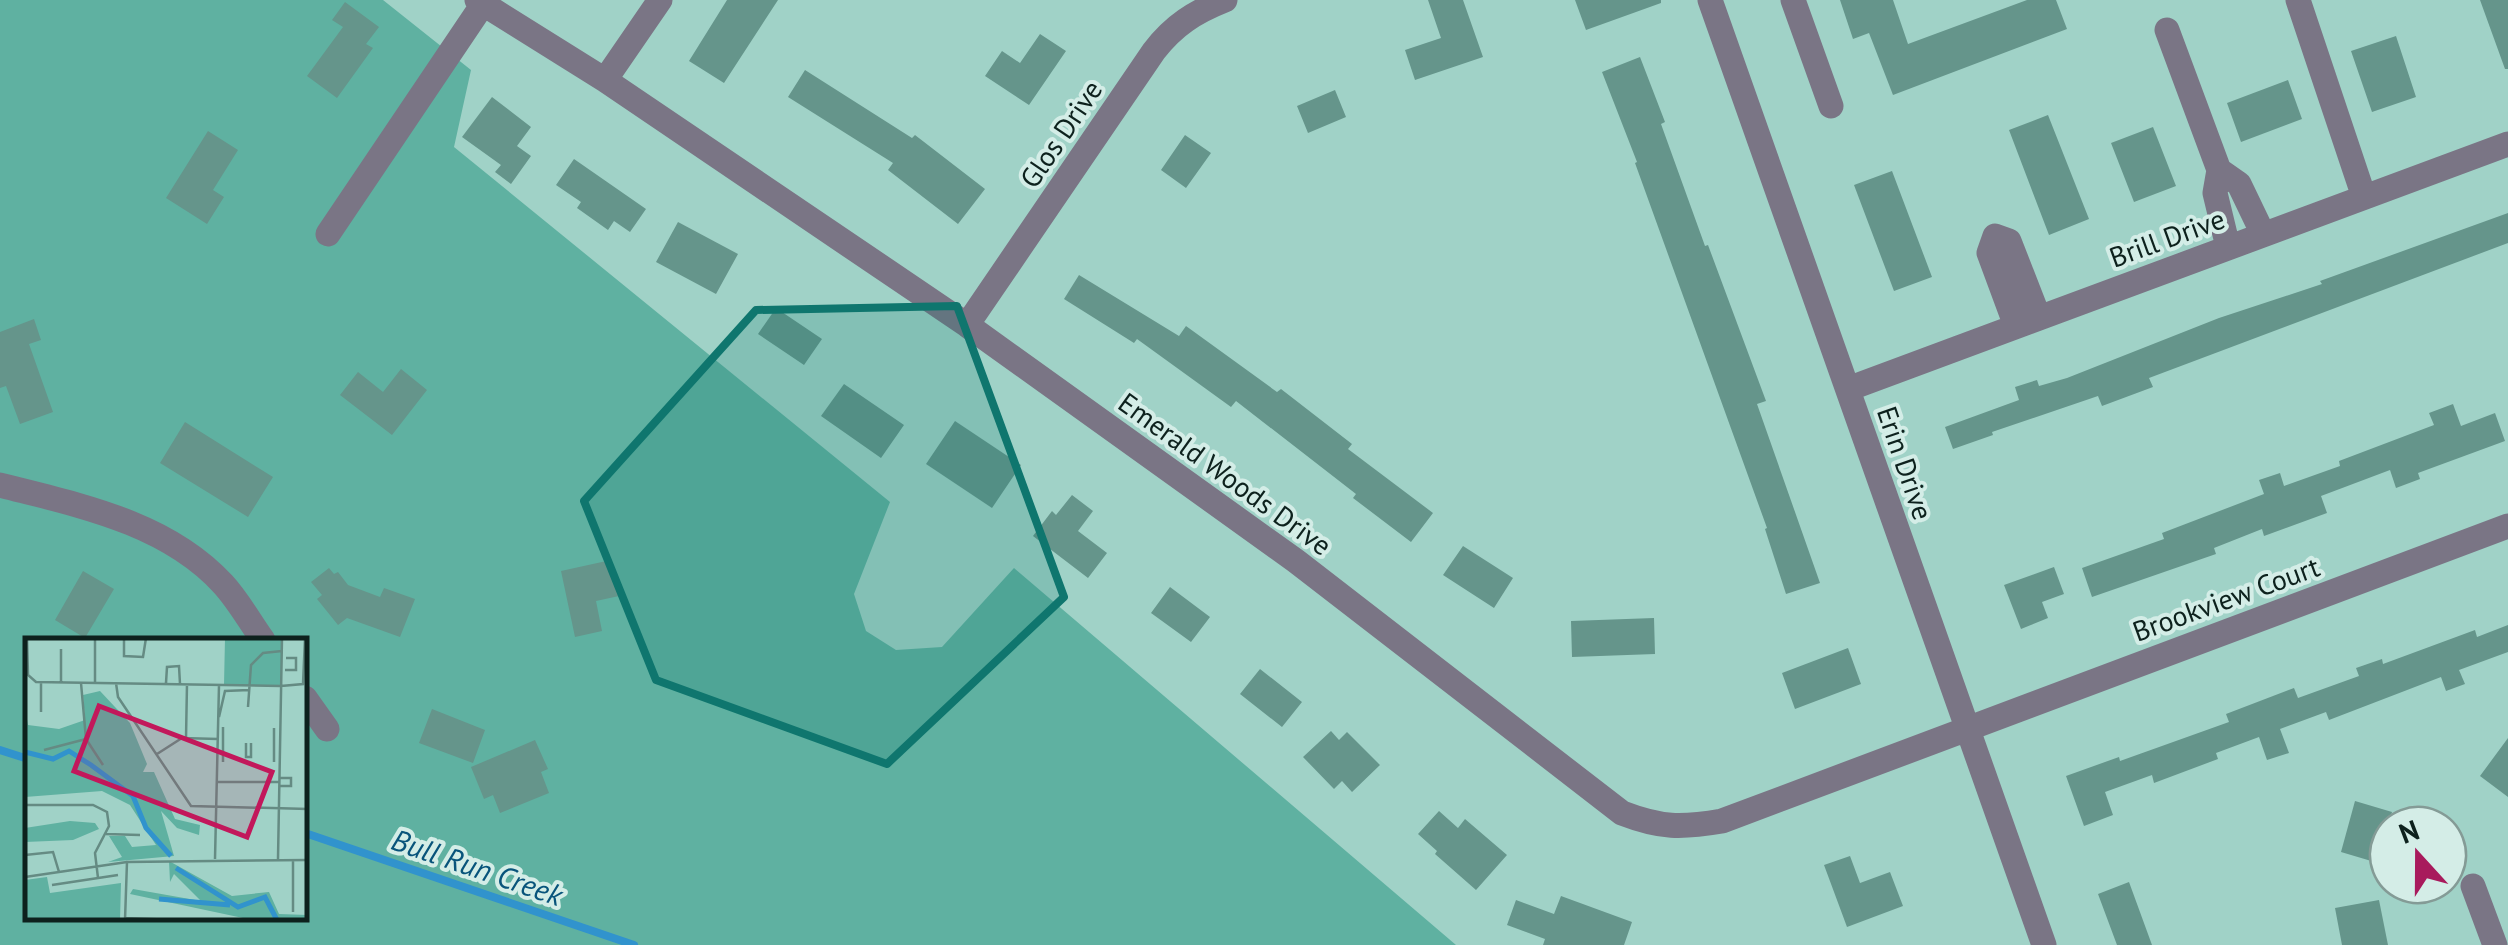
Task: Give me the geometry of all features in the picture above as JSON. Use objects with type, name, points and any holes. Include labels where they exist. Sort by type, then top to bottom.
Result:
[{"type":"street","points":[[605,80],[660,0]]},
{"type":"street","name":"Glos Drive","points":[[967,325],[1162,40],[1196,12],[1225,0]]},
{"type":"street","name":"Erin Drive","points":[[1710,0],[2044,945]]},
{"type":"street","points":[[1793,0],[1832,106]]},
{"type":"street","points":[[2298,0],[2364,197]]},
{"type":"street","points":[[328,234],[480,2]]},
{"type":"street","name":"Emerald Woods Drive","points":[[480,2],[605,80],[967,325],[1296,561],[1622,813],[1650,824],[1682,828],[1722,821],[1966,729]]},
{"type":"street","points":[[2166,30],[2220,170],[2216,193],[2228,248]]},
{"type":"street","name":"Brill Drive","points":[[1848,389],[2508,144]]},
{"type":"street","points":[[2220,170],[2238,184],[2263,234]]},
{"type":"street","points":[[0,485],[111,516],[172,540],[223,584],[262,638]]},
{"type":"street","name":"Brookview Court","points":[[1966,729],[2508,526]]},
{"type":"street","points":[[308,702],[327,728]]},
{"type":"street","points":[[2473,886],[2496,945]]},
{"type":"highlighted area","points":[[957,306],[1064,597],[887,764],[656,680],[584,501],[756,310]]},
{"type":"green space","points":[[0,0],[383,0],[471,70],[454,147],[890,502],[854,594],[866,631],[896,650],[942,647],[1014,568],[1456,945],[0,945]]},
{"type":"building","points":[[727,0],[778,0],[724,83],[689,61]]},
{"type":"building","points":[[1428,0],[1463,0],[1483,57],[1415,80],[1405,50],[1441,38]]},
{"type":"building","points":[[1575,0],[1661,0],[1661,3],[1586,30]]},
{"type":"building","points":[[1840,0],[1893,0],[1908,44],[2027,0],[2056,0],[2067,29],[1893,95],[1869,33],[1853,39]]},
{"type":"building","points":[[2480,0],[2508,0],[2508,69],[2505,69]]},
{"type":"building","points":[[345,2],[379,27],[366,44],[373,48],[337,98],[307,76],[343,27],[332,20]]},
{"type":"building","points":[[1040,34],[1066,51],[1029,105],[985,76],[1002,51],[1020,63]]},
{"type":"building","points":[[2396,36],[2416,97],[2372,112],[2351,51]]},
{"type":"building","points":[[1640,57],[1705,246],[1708,245],[1766,401],[1757,404],[1820,583],[1786,594],[1767,528],[1602,72]]},
{"type":"building","points":[[805,70],[912,138],[915,135],[985,189],[958,224],[888,170],[893,163],[788,97]]},
{"type":"building","points":[[2288,80],[2302,119],[2241,142],[2227,103]]},
{"type":"building","points":[[1335,90],[1346,117],[1308,133],[1297,106]]},
{"type":"building","points":[[492,97],[531,127],[517,146],[531,156],[511,184],[495,172],[501,165],[462,137]]},
{"type":"building","points":[[2048,115],[2089,219],[2049,235],[2009,130]]},
{"type":"building","points":[[2153,127],[2176,186],[2134,202],[2111,143]]},
{"type":"building","points":[[208,131],[238,150],[213,190],[224,197],[207,224],[166,198]]},
{"type":"building","points":[[1185,135],[1211,153],[1186,188],[1161,170]]},
{"type":"building","points":[[574,159],[646,209],[630,232],[614,221],[608,230],[577,208],[581,202],[556,185]]},
{"type":"building","points":[[1892,171],[1932,277],[1894,291],[1854,185]]},
{"type":"building","points":[[2508,213],[2508,243],[2149,378],[2153,387],[2102,406],[2098,396],[1953,449],[1945,427],[2019,400],[2015,387],[2037,380],[2039,386],[2067,378]]},
{"type":"building","points":[[678,222],[738,254],[716,294],[656,262]]},
{"type":"building","points":[[1079,275],[1179,336],[1186,326],[1277,392],[1281,389],[1352,444],[1348,449],[1433,513],[1411,542],[1236,401],[1231,407],[1137,339],[1134,343],[1064,299]]},
{"type":"building","points":[[776,308],[822,339],[804,365],[758,334]]},
{"type":"building","points":[[34,319],[41,340],[29,344],[53,412],[20,424],[6,386],[0,388],[0,332]]},
{"type":"building","points":[[401,369],[427,390],[392,435],[340,395],[358,372],[383,392]]},
{"type":"building","points":[[844,384],[904,425],[881,458],[821,416]]},
{"type":"building","points":[[2453,404],[2461,426],[2495,413],[2505,441],[2418,473],[2420,479],[2396,488],[2390,470],[2321,496],[2327,513],[2264,536],[2262,529],[2214,548],[2216,554],[2092,597],[2082,568],[2164,539],[2162,533],[2264,494],[2259,480],[2280,473],[2284,486],[2434,425],[2429,413]]},
{"type":"building","points":[[955,421],[1021,465],[992,508],[926,464]]},
{"type":"building","points":[[185,422],[273,477],[248,517],[160,463]]},
{"type":"building","points":[[1072,495],[1093,511],[1078,531],[1107,553],[1088,578],[1033,536],[1052,511],[1056,515]]},
{"type":"building","points":[[1463,546],[1513,578],[1494,608],[1443,575]]},
{"type":"building","points":[[611,560],[619,596],[596,601],[602,631],[575,637],[561,571]]},
{"type":"building","points":[[2054,567],[2064,594],[2042,602],[2048,618],[2021,629],[2004,585]]},
{"type":"building","points":[[329,568],[334,574],[338,572],[348,585],[380,597],[384,588],[415,599],[400,637],[347,618],[338,625],[317,599],[322,595],[311,582]]},
{"type":"building","points":[[83,571],[114,589],[85,638],[55,620]]},
{"type":"building","points":[[1170,587],[1210,617],[1191,642],[1151,613]]},
{"type":"building","points":[[1654,618],[1655,654],[1572,657],[1571,621]]},
{"type":"building","points":[[2508,625],[2508,652],[2459,670],[2465,684],[2446,691],[2441,677],[2329,720],[2326,712],[2280,729],[2289,753],[2267,760],[2259,737],[2216,753],[2218,759],[2154,783],[2152,775],[2105,792],[2113,815],[2084,826],[2066,776],[2229,722],[2226,714],[2294,688],[2298,698],[2359,676],[2356,668],[2382,659],[2383,664],[2475,630],[2477,637]]},
{"type":"building","points":[[1848,648],[1861,684],[1795,709],[1782,673]]},
{"type":"building","points":[[1260,669],[1302,702],[1282,727],[1240,694]]},
{"type":"building","points":[[432,709],[485,730],[473,763],[419,743]]},
{"type":"building","points":[[1331,731],[1339,740],[1347,732],[1380,765],[1352,792],[1342,781],[1334,789],[1303,757]]},
{"type":"building","points":[[2508,738],[2508,797],[2480,776]]},
{"type":"building","points":[[535,740],[548,769],[541,772],[549,793],[500,813],[493,795],[484,799],[471,767]]},
{"type":"building","points":[[2355,801],[2368,805],[2368,860],[2341,852]]},
{"type":"building","points":[[1439,811],[1458,828],[1465,819],[1507,855],[1476,890],[1418,834]]},
{"type":"building","points":[[1850,856],[1860,883],[1890,872],[1903,906],[1847,927],[1824,865]]},
{"type":"building","points":[[2129,882],[2152,945],[2117,945],[2098,894]]},
{"type":"building","points":[[1561,896],[1632,922],[1624,945],[1543,945],[1545,939],[1507,925],[1516,900],[1554,914]]},
{"type":"building","points":[[2368,902],[2380,905],[2388,945],[2342,945],[2335,908]]},
{"type":"waterway","name":"Bull Run Creek","points":[[0,750],[25,758]]},
{"type":"waterway","name":"Bull Run Creek","points":[[308,834],[634,945]]}]
